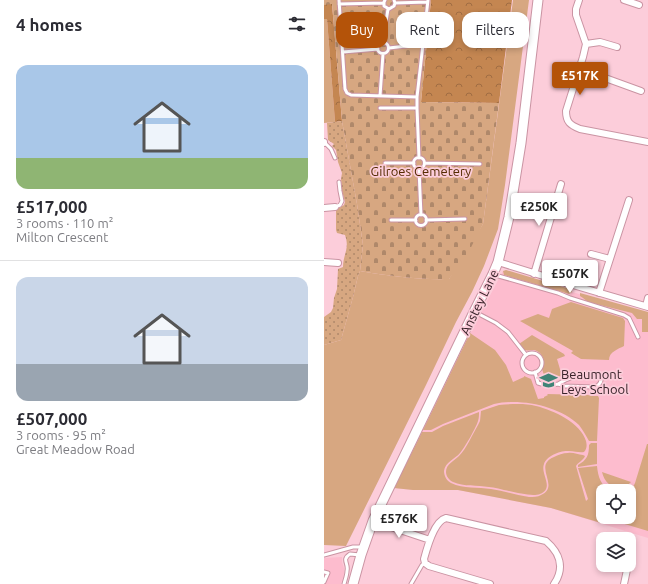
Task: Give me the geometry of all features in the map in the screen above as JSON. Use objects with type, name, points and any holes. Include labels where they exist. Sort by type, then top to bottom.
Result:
[{"type":"main road","name":"Anstey Lane","points":[[352,584],[373,521],[498,262],[509,218],[521,143],[538,0]]},
{"type":"street","points":[[578,0],[576,15],[586,44],[584,57],[566,111],[566,117],[573,126],[580,129],[648,142]]},
{"type":"street","points":[[624,0],[639,5]]},
{"type":"street","points":[[586,44],[600,42],[617,47]]},
{"type":"street","points":[[579,70],[641,91]]},
{"type":"street","points":[[534,274],[561,184]]},
{"type":"street","points":[[599,293],[629,200]]},
{"type":"street","points":[[324,208],[335,207]]},
{"type":"street","points":[[591,254],[610,258]]},
{"type":"street","points":[[324,262],[338,263]]},
{"type":"street","points":[[498,262],[647,307],[648,298]]},
{"type":"street","points":[[490,584],[429,566],[425,563],[424,559],[430,540],[436,525],[442,518],[546,542],[552,546],[561,564],[559,575],[554,584]]},
{"type":"street","points":[[373,521],[430,540]]},
{"type":"street","points":[[624,584],[627,572]]},
{"type":"lane","points":[[388,8],[392,8],[394,1],[427,1],[426,12]]},
{"type":"lane","points":[[387,12],[388,8],[384,2],[339,2],[345,89],[347,93],[351,95],[418,97]]},
{"type":"lane","points":[[383,54],[387,53],[389,48],[396,47]]},
{"type":"lane","points":[[419,158],[417,108],[423,48]]},
{"type":"lane","points":[[343,52],[378,49],[383,54]]},
{"type":"lane","points":[[380,96],[383,54]]},
{"type":"lane","points":[[380,108],[417,108]]},
{"type":"lane","points":[[324,142],[331,149],[335,158]]},
{"type":"lane","points":[[414,163],[416,159],[419,158]]},
{"type":"lane","points":[[419,158],[423,159],[425,163]]},
{"type":"lane","points":[[385,163],[414,163]]},
{"type":"lane","points":[[414,163],[419,169],[421,215],[424,216],[426,220]]},
{"type":"lane","points":[[425,163],[480,164]]},
{"type":"lane","points":[[419,169],[422,168],[425,163]]},
{"type":"lane","points":[[335,207],[340,205],[342,201],[339,182]]},
{"type":"lane","points":[[416,220],[417,217],[421,215]]},
{"type":"lane","points":[[426,220],[465,219]]},
{"type":"lane","points":[[391,220],[416,220]]},
{"type":"lane","points":[[416,220],[418,225],[422,225],[425,224],[426,220]]},
{"type":"lane","points":[[493,274],[558,293],[624,315],[630,318],[638,337]]},
{"type":"lane","points":[[474,312],[496,323],[508,332],[526,355]]},
{"type":"lane","points":[[530,353],[536,354],[541,358],[541,367],[535,372],[527,371],[523,366],[523,360],[526,355],[530,353]]},
{"type":"lane","points":[[535,372],[538,382],[548,386],[558,384],[584,374],[595,374],[601,378],[600,384],[594,387],[564,386],[558,384]]},
{"type":"lane","points":[[324,555],[353,547],[363,551]]},
{"type":"lane","points":[[344,584],[348,569],[345,560],[346,556],[363,551]]},
{"type":"lane","points":[[411,584],[422,565],[425,563]]},
{"type":"lane","points":[[324,572],[328,573],[324,582]]},
{"type":"shaded area","name":"Beaumont Leys School","points":[[503,271],[648,315],[648,538],[636,534],[636,532],[629,532],[603,524],[636,524],[636,484],[596,484],[596,522],[551,508],[458,490],[413,490],[394,488],[473,327]]},
{"type":"shaded area","points":[[342,557],[344,574],[341,584],[324,584],[324,558]]},
{"type":"green space","points":[[324,0],[332,4],[342,121],[335,122],[327,19],[324,19]]},
{"type":"green space","name":"Gilroes Cemetery","points":[[324,0],[431,0],[430,12],[396,12],[396,48],[426,48],[421,102],[499,103],[483,224],[465,259],[449,279],[404,277],[360,271],[363,245],[342,121],[332,4],[324,5]]},
{"type":"green space","points":[[431,0],[512,0],[510,12],[462,12],[462,48],[506,48],[499,103],[421,102],[426,48],[454,48],[454,12],[430,12]]},
{"type":"green space","points":[[513,0],[529,0],[527,12],[511,12]]},
{"type":"green space","points":[[324,19],[327,19],[335,122],[324,123]]},
{"type":"green space","points":[[507,48],[523,48],[498,229],[484,266],[346,546],[324,545],[324,345],[341,340],[360,271],[404,277],[449,279],[483,224]]},
{"type":"green space","points":[[342,121],[363,245],[360,271],[341,340],[324,345],[324,317],[331,312],[333,308],[337,289],[338,269],[343,267],[347,248],[345,235],[337,233],[336,230],[336,210],[344,205],[345,202],[342,191],[342,173],[336,150],[332,146],[334,144],[328,140],[327,123]]},
{"type":"green space","points":[[506,270],[570,289],[572,292],[569,294],[504,275],[503,271]]},
{"type":"green space","points":[[580,293],[648,312],[648,332],[642,332],[642,319],[637,319],[632,313],[588,302],[580,296]]},
{"type":"green space","points":[[571,302],[623,318],[625,321],[624,346],[612,353],[609,360],[581,359],[571,353],[573,351],[520,321],[538,314],[549,318],[552,309]]},
{"type":"green space","points":[[470,333],[495,350],[506,365],[513,382],[524,376],[531,379],[538,399],[544,398],[548,395],[547,394],[598,396],[597,441],[589,441],[579,425],[571,418],[561,413],[539,405],[516,402],[494,404],[431,430],[423,430]]},
{"type":"green space","points":[[532,335],[564,354],[565,356],[557,359],[562,376],[548,380],[545,378],[542,369],[544,360],[542,355],[534,350],[524,350],[519,344]]},
{"type":"green space","points":[[523,404],[543,408],[566,418],[583,434],[587,444],[584,452],[562,451],[554,454],[545,461],[543,468],[547,485],[544,491],[540,494],[529,495],[484,486],[462,485],[453,482],[447,476],[447,467],[462,453],[467,445],[480,421],[481,411],[499,405]]},
{"type":"green space","points":[[479,412],[479,419],[473,433],[460,453],[446,465],[444,471],[447,480],[456,485],[537,497],[546,491],[548,487],[545,471],[548,461],[564,453],[585,456],[576,466],[586,501],[588,499],[578,468],[597,466],[598,474],[603,484],[596,484],[596,522],[551,508],[458,490],[413,490],[394,488],[422,432],[432,432],[443,426]]},
{"type":"green space","points":[[591,443],[597,443],[597,464],[578,467],[578,465],[587,457],[589,445]]},
{"type":"green space","points":[[648,444],[648,531],[625,524],[636,524],[635,483]]},
{"type":"green space","points":[[602,472],[631,482],[629,484],[609,484]]},
{"type":"place","name":"Beaumont Leys School","points":[[548,381]]}]
